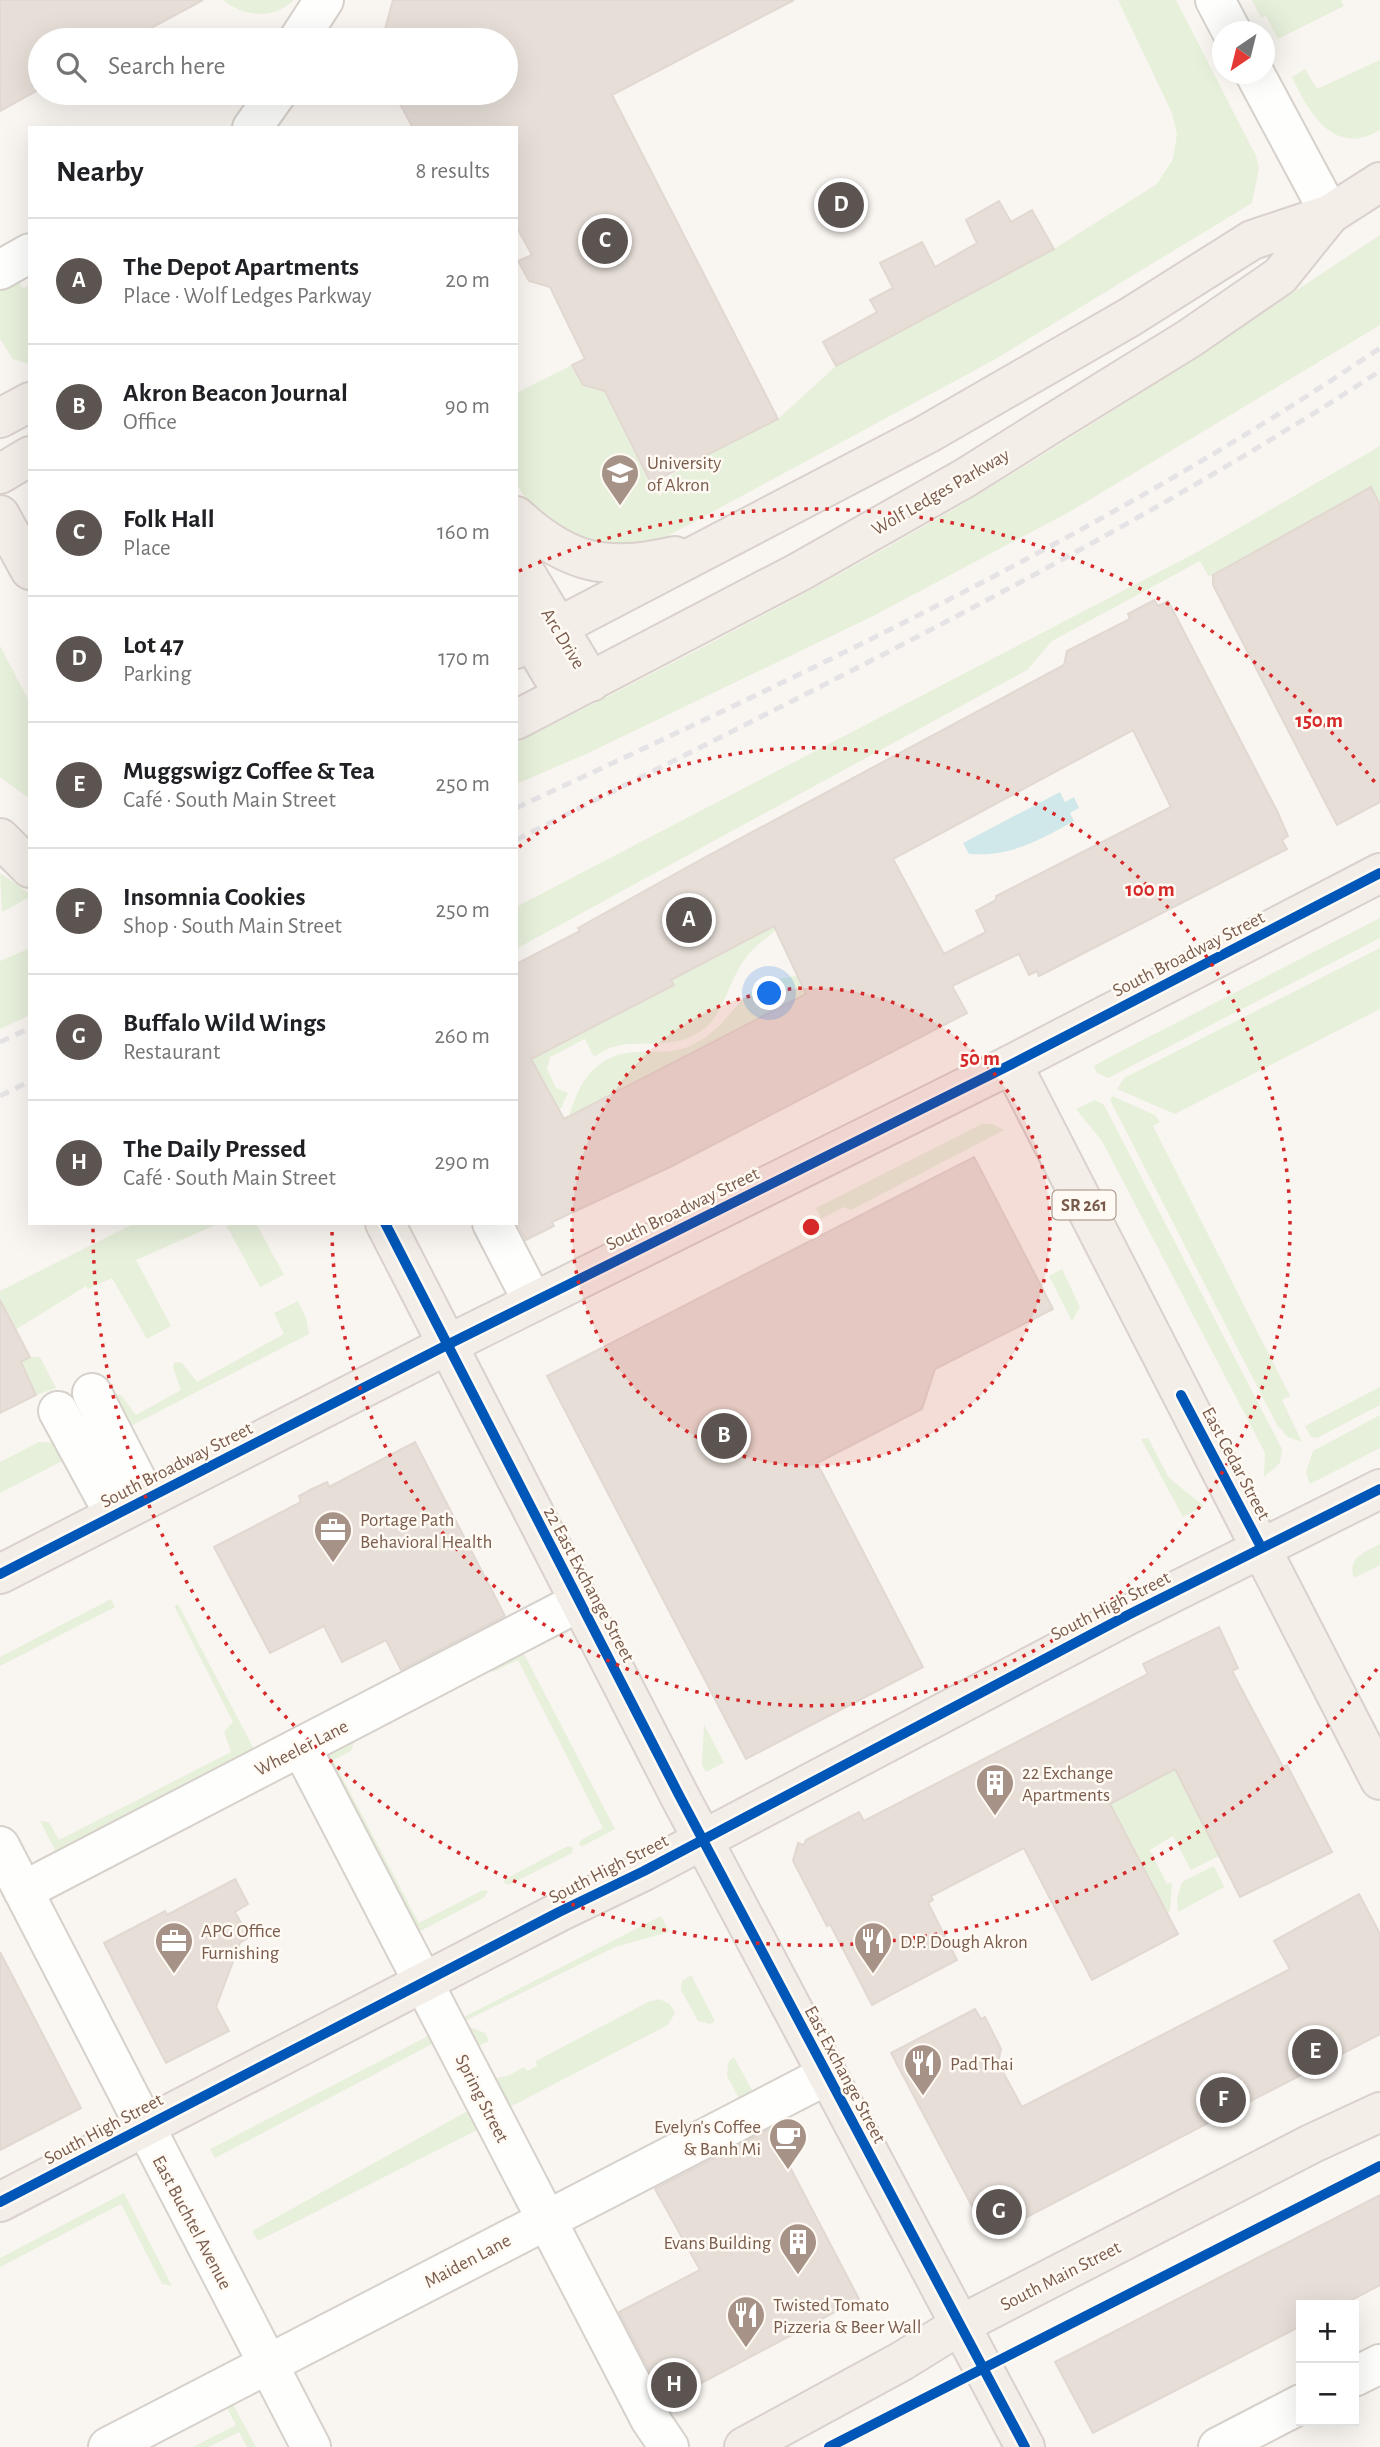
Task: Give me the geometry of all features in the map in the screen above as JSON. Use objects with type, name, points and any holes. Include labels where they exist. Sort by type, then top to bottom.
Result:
[{"type":"main road","name":"Wolf Ledges Parkway","points":[[530,634],[718,545],[927,434],[1130,317],[1252,240],[1330,214],[1380,182]]},
{"type":"main road","name":"Wolf Ledges Parkway","points":[[518,719],[730,609],[965,478],[1190,338],[1280,276],[1330,214]]},
{"type":"main road","points":[[0,418],[28,403]]},
{"type":"main road","points":[[0,474],[28,457]]},
{"type":"main road","points":[[0,515],[28,566]]},
{"type":"main road","points":[[518,518],[539,537],[559,550],[592,561],[636,565],[718,545]]},
{"type":"main road","name":"Arc Drive","points":[[518,568],[530,634],[577,689]]},
{"type":"main road","points":[[0,826],[28,836]]},
{"type":"main road","points":[[0,838],[28,866]]},
{"type":"main road","name":"South Broadway Street","points":[[0,1574],[447,1345],[1012,1065],[1380,873]]},
{"type":"main road","name":"East Cedar Street","points":[[1012,1065],[1380,1780]]},
{"type":"main road","points":[[386,1225],[447,1345]]},
{"type":"main road","name":"22 East Exchange Street","points":[[447,1345],[703,1839]]},
{"type":"main road","name":"South High Street","points":[[0,2202],[1261,1547],[1380,1489]]},
{"type":"main road","name":"East Exchange Street","points":[[703,1839],[1025,2447]]},
{"type":"main road","name":"South Main Street","points":[[744,2447],[902,2361],[960,2325],[1311,2144],[1380,2112]]},
{"type":"street","points":[[306,28],[324,0]]},
{"type":"street","points":[[1215,0],[1226,21]]},
{"type":"street","points":[[1260,84],[1330,214]]},
{"type":"street","points":[[253,126],[268,105]]},
{"type":"street","points":[[0,270],[28,254]]},
{"type":"street","points":[[493,1225],[533,1302]]},
{"type":"street","points":[[92,1394],[130,1506]]},
{"type":"street","points":[[58,1411],[130,1506]]},
{"type":"street","name":"Wheeler Lane","points":[[23,1891],[579,1602]]},
{"type":"street","name":"Spring Street","points":[[301,1747],[650,2419],[669,2447]]},
{"type":"street","name":"East Buchtel Avenue","points":[[0,1846],[311,2447]]},
{"type":"street","name":"Maiden Lane","points":[[108,2447],[827,2075]]},
{"type":"street","points":[[1359,2374],[1380,2364]]},
{"type":"street","points":[[1218,2447],[1296,2407]]},
{"type":"green space","points":[[223,0],[294,0],[277,11],[259,14],[240,10]]},
{"type":"green space","points":[[1118,0],[1176,0],[1212,70],[1212,84],[1219,84],[1256,156],[1259,168],[1252,203],[992,361],[662,539],[619,547],[591,541],[543,515],[530,504],[521,491],[518,484],[518,392],[572,365],[583,385],[605,391],[660,497],[664,483],[678,470],[778,419],[836,366],[1054,249],[1157,184],[1173,159],[1177,134],[1172,113]]},
{"type":"green space","points":[[1252,0],[1341,0],[1344,6],[1278,39],[1275,21],[1269,21],[1266,16],[1261,18]]},
{"type":"green space","points":[[1380,60],[1380,130],[1363,137],[1336,135],[1325,127],[1306,104],[1292,77],[1305,69],[1317,89]]},
{"type":"green space","points":[[1380,235],[1380,325],[1071,511],[873,616],[584,755],[518,783],[518,742],[792,600],[900,540],[1008,476]]},
{"type":"green space","points":[[16,277],[23,288],[28,286],[28,363],[13,359],[0,339],[0,284]]},
{"type":"green space","points":[[1380,446],[1380,505],[1371,488],[1209,577],[1200,561],[1052,641],[1027,670],[518,948],[518,906],[1203,549]]},
{"type":"green space","points":[[0,646],[28,699],[28,798],[0,777]]},
{"type":"green space","points":[[0,873],[28,893],[28,898],[2,912]]},
{"type":"green space","points":[[1380,918],[1380,938],[1108,1078],[1097,1073],[1094,1066],[1106,1059]]},
{"type":"green space","points":[[785,919],[747,956],[714,1018],[694,1036],[667,1043],[614,1047],[594,1057],[585,1039],[550,1057],[547,1069],[556,1088],[568,1093],[559,1112],[539,1073],[533,1075],[528,1050],[615,1015],[673,986],[670,979]]},
{"type":"green space","points":[[1380,948],[1380,1009],[1175,1114],[1117,1089],[1124,1078]]},
{"type":"green space","points":[[28,949],[28,1016],[0,1029],[0,961]]},
{"type":"green space","points":[[797,976],[841,976],[568,1119],[583,1082],[593,1070],[611,1057],[634,1052],[669,1051],[692,1045],[707,1036],[748,994],[776,980]]},
{"type":"green space","points":[[1112,1096],[1155,1115],[1160,1122],[1153,1126],[1290,1396],[1282,1400],[1302,1442],[1288,1437],[1277,1425],[1110,1100]]},
{"type":"green space","points":[[1095,1100],[1104,1105],[1282,1449],[1280,1463],[1264,1477],[1265,1453],[1102,1141],[1076,1109]]},
{"type":"green space","points":[[982,1124],[992,1124],[1004,1130],[851,1210],[844,1207],[821,1219],[816,1208]]},
{"type":"green space","points":[[131,1225],[215,1225],[136,1260],[171,1326],[147,1339],[112,1278],[88,1289],[86,1286],[15,1330],[0,1322],[0,1291]]},
{"type":"green space","points":[[226,1225],[257,1225],[284,1275],[260,1287]]},
{"type":"green space","points":[[1062,1269],[1080,1307],[1072,1321],[1049,1276]]},
{"type":"green space","points":[[298,1301],[306,1318],[309,1334],[123,1430],[112,1402],[115,1394],[121,1395],[136,1415],[181,1390],[173,1367],[175,1362],[182,1363],[197,1382],[284,1334],[274,1313]]},
{"type":"green space","points":[[30,1357],[40,1357],[56,1388],[36,1395],[21,1362]]},
{"type":"green space","points":[[1380,1387],[1380,1405],[1317,1438],[1311,1437],[1305,1426]]},
{"type":"green space","points":[[1380,1415],[1380,1448],[1310,1484],[1306,1472],[1313,1451]]},
{"type":"green space","points":[[1148,1438],[1169,1478],[1204,1506],[1183,1517],[1141,1439]]},
{"type":"green space","points":[[39,1442],[57,1445],[72,1456],[0,1493],[0,1462]]},
{"type":"green space","points":[[1380,1544],[1380,1565],[1354,1578],[1352,1571],[1355,1561],[1363,1553]]},
{"type":"green space","points":[[111,1599],[115,1607],[0,1666],[0,1657]]},
{"type":"green space","points":[[178,1604],[256,1753],[58,1856],[40,1821],[49,1822],[59,1840],[231,1752],[224,1732],[233,1722],[174,1606]]},
{"type":"green space","points":[[522,1650],[615,1829],[583,1846],[579,1845],[581,1840],[603,1828],[518,1660],[493,1672],[488,1667]]},
{"type":"green space","points":[[704,1724],[724,1763],[706,1772],[702,1765]]},
{"type":"green space","points":[[356,1739],[351,1751],[333,1760],[419,1923],[483,1890],[488,1891],[485,1897],[413,1935],[317,1755]]},
{"type":"green space","points":[[1172,1764],[1219,1856],[1191,1870],[1173,1836],[1150,1850],[1167,1884],[1172,1882],[1170,1911],[1167,1913],[1107,1798]]},
{"type":"green space","points":[[568,1846],[573,1848],[572,1853],[509,1885],[504,1883],[505,1879]]},
{"type":"green space","points":[[1214,1866],[1224,1887],[1178,1912],[1177,1899],[1182,1882]]},
{"type":"green space","points":[[661,1916],[669,1932],[615,1947],[465,2021],[467,2026],[485,2033],[489,2041],[478,2046],[460,2019]]},
{"type":"green space","points":[[691,1975],[715,2021],[710,2024],[698,2021],[681,1990],[682,1981]]},
{"type":"green space","points":[[659,1999],[670,2004],[675,2013],[668,2025],[506,2109],[491,2079],[508,2076],[524,2067],[527,2071],[537,2066],[536,2061],[648,2002]]},
{"type":"green space","points":[[434,2033],[438,2041],[215,2158],[210,2149]]},
{"type":"green space","points":[[734,2057],[753,2092],[740,2100],[727,2076],[728,2062]]},
{"type":"green space","points":[[473,2108],[483,2127],[258,2241],[252,2231]]},
{"type":"green space","points":[[124,2193],[172,2286],[162,2284],[121,2204],[0,2267],[0,2258]]},
{"type":"green space","points":[[230,2399],[256,2447],[247,2447],[239,2432],[209,2447],[193,2447],[236,2425],[224,2402]]},
{"type":"water","points":[[1060,792],[1065,802],[1074,797],[1079,808],[1070,813],[1074,821],[1024,846],[998,853],[969,854],[963,843]]},
{"type":"building","points":[[0,0],[203,0],[151,28],[28,28],[28,96],[0,111]]},
{"type":"building","points":[[393,0],[794,0],[612,95],[778,419],[651,483],[605,391],[583,385],[572,365],[585,359],[550,287],[529,281],[518,261],[532,255],[518,230],[518,126],[412,126],[401,105],[518,105],[518,28],[385,28]]},
{"type":"building","points":[[999,201],[1011,222],[1032,210],[1054,249],[836,366],[823,342],[877,312],[870,300],[893,288],[880,263],[922,242],[935,267],[977,243],[966,220]]},
{"type":"building","points":[[1371,487],[1380,505],[1380,802],[1337,825],[1213,585],[1213,575]]},
{"type":"building","points":[[1154,600],[1158,606],[1168,601],[1277,811],[1288,836],[1282,840],[1287,849],[1039,976],[1037,971],[1029,975],[1019,954],[952,986],[967,1013],[670,1167],[552,1222],[554,1226],[526,1240],[518,1225],[518,963],[580,931],[578,928],[700,860],[1064,665],[1067,651],[1130,619],[1128,614]],"holes":[[[1133,730],[1171,807],[996,896],[996,900],[976,911],[986,932],[944,954],[893,859]],[[774,926],[806,994],[564,1119],[531,1059],[674,985],[671,980]]]},
{"type":"building","points":[[974,1157],[1053,1309],[935,1369],[922,1409],[817,1463],[923,1667],[746,1759],[547,1376]]},
{"type":"building","points":[[0,1300],[30,1357],[21,1362],[36,1395],[0,1413]]},
{"type":"building","name":"Portage Path Behavioral Health","points":[[415,1442],[505,1616],[401,1670],[386,1640],[342,1662],[324,1626],[270,1653],[214,1547],[301,1502],[299,1496],[312,1489],[327,1482],[329,1487]]},
{"type":"building","name":"22 Exchange Apartments","points":[[1219,1627],[1238,1668],[1232,1671],[1283,1767],[1287,1765],[1332,1852],[1240,1897],[1175,1769],[1110,1804],[1178,1934],[1092,1980],[1024,1848],[931,1896],[933,1900],[928,1903],[957,1960],[872,2005],[830,1924],[827,1926],[793,1861],[798,1843],[804,1845],[806,1840],[859,1812],[864,1821],[1148,1674],[1143,1664]]},
{"type":"building","name":"APG Office Furnishing","points":[[235,1879],[248,1904],[235,1912],[249,1937],[240,1943],[216,2007],[229,2031],[166,2063],[104,1943],[165,1911],[167,1915]]},
{"type":"building","points":[[1359,1894],[1380,1934],[1380,2034],[998,2232],[983,2227],[891,2053],[975,2009],[981,2019],[985,2017],[1001,2049],[998,2063],[1022,2107],[1290,1969],[1274,1941]]},
{"type":"building","points":[[0,1952],[81,2108],[0,2150]]},
{"type":"building","points":[[770,2129],[859,2299],[666,2402],[619,2312],[700,2270],[655,2189]]},
{"type":"building","points":[[1380,2195],[1380,2285],[1352,2300],[1296,2300],[1296,2329],[1093,2433],[1055,2362]]},
{"type":"railway","points":[[518,807],[848,650],[1066,538],[1173,478],[1380,348]]},
{"type":"railway","points":[[518,839],[846,674],[1063,559],[1170,499],[1380,371]]},
{"type":"railway","points":[[0,1042],[28,1029]]},
{"type":"railway","points":[[0,1096],[28,1082]]},
{"type":"cycle path","points":[[0,1574],[447,1345],[1012,1064],[1380,873]]},
{"type":"cycle path","points":[[386,1225],[679,1795],[1025,2447]]},
{"type":"cycle path","points":[[1181,1395],[1261,1547]]},
{"type":"cycle path","points":[[0,2202],[559,1912],[644,1871],[1128,1615],[1380,1489]]},
{"type":"cycle path","points":[[829,2447],[1380,2166]]},
{"type":"place","name":"Lot 47","points":[[841,205]]},
{"type":"place","name":"Folk Hall","points":[[605,241]]},
{"type":"place","name":"University of Akron","points":[[620,507]]},
{"type":"place","name":"The Depot Apartments","points":[[689,920]]},
{"type":"place","name":"Akron Beacon Journal","points":[[724,1436]]},
{"type":"place","name":"Portage Path Behavioral Health","points":[[333,1564]]},
{"type":"place","name":"22 Exchange Apartments","points":[[995,1817]]},
{"type":"place","name":"APG Office Furnishing","points":[[174,1975]]},
{"type":"place","name":"D.P. Dough Akron","points":[[873,1975]]},
{"type":"place","name":"Muggswigz Coffee & Tea","points":[[1315,2052]]},
{"type":"place","name":"Pad Thai","points":[[923,2097]]},
{"type":"place","name":"Insomnia Cookies","points":[[1223,2100]]},
{"type":"place","name":"Evelyn's Coffee & Banh Mi","points":[[788,2171]]},
{"type":"place","name":"Buffalo Wild Wings","points":[[999,2212]]},
{"type":"place","name":"Evans Building","points":[[798,2276]]},
{"type":"place","name":"Twisted Tomato Pizzeria & Beer Wall","points":[[746,2349]]},
{"type":"place","name":"The Daily Pressed","points":[[674,2385]]}]
